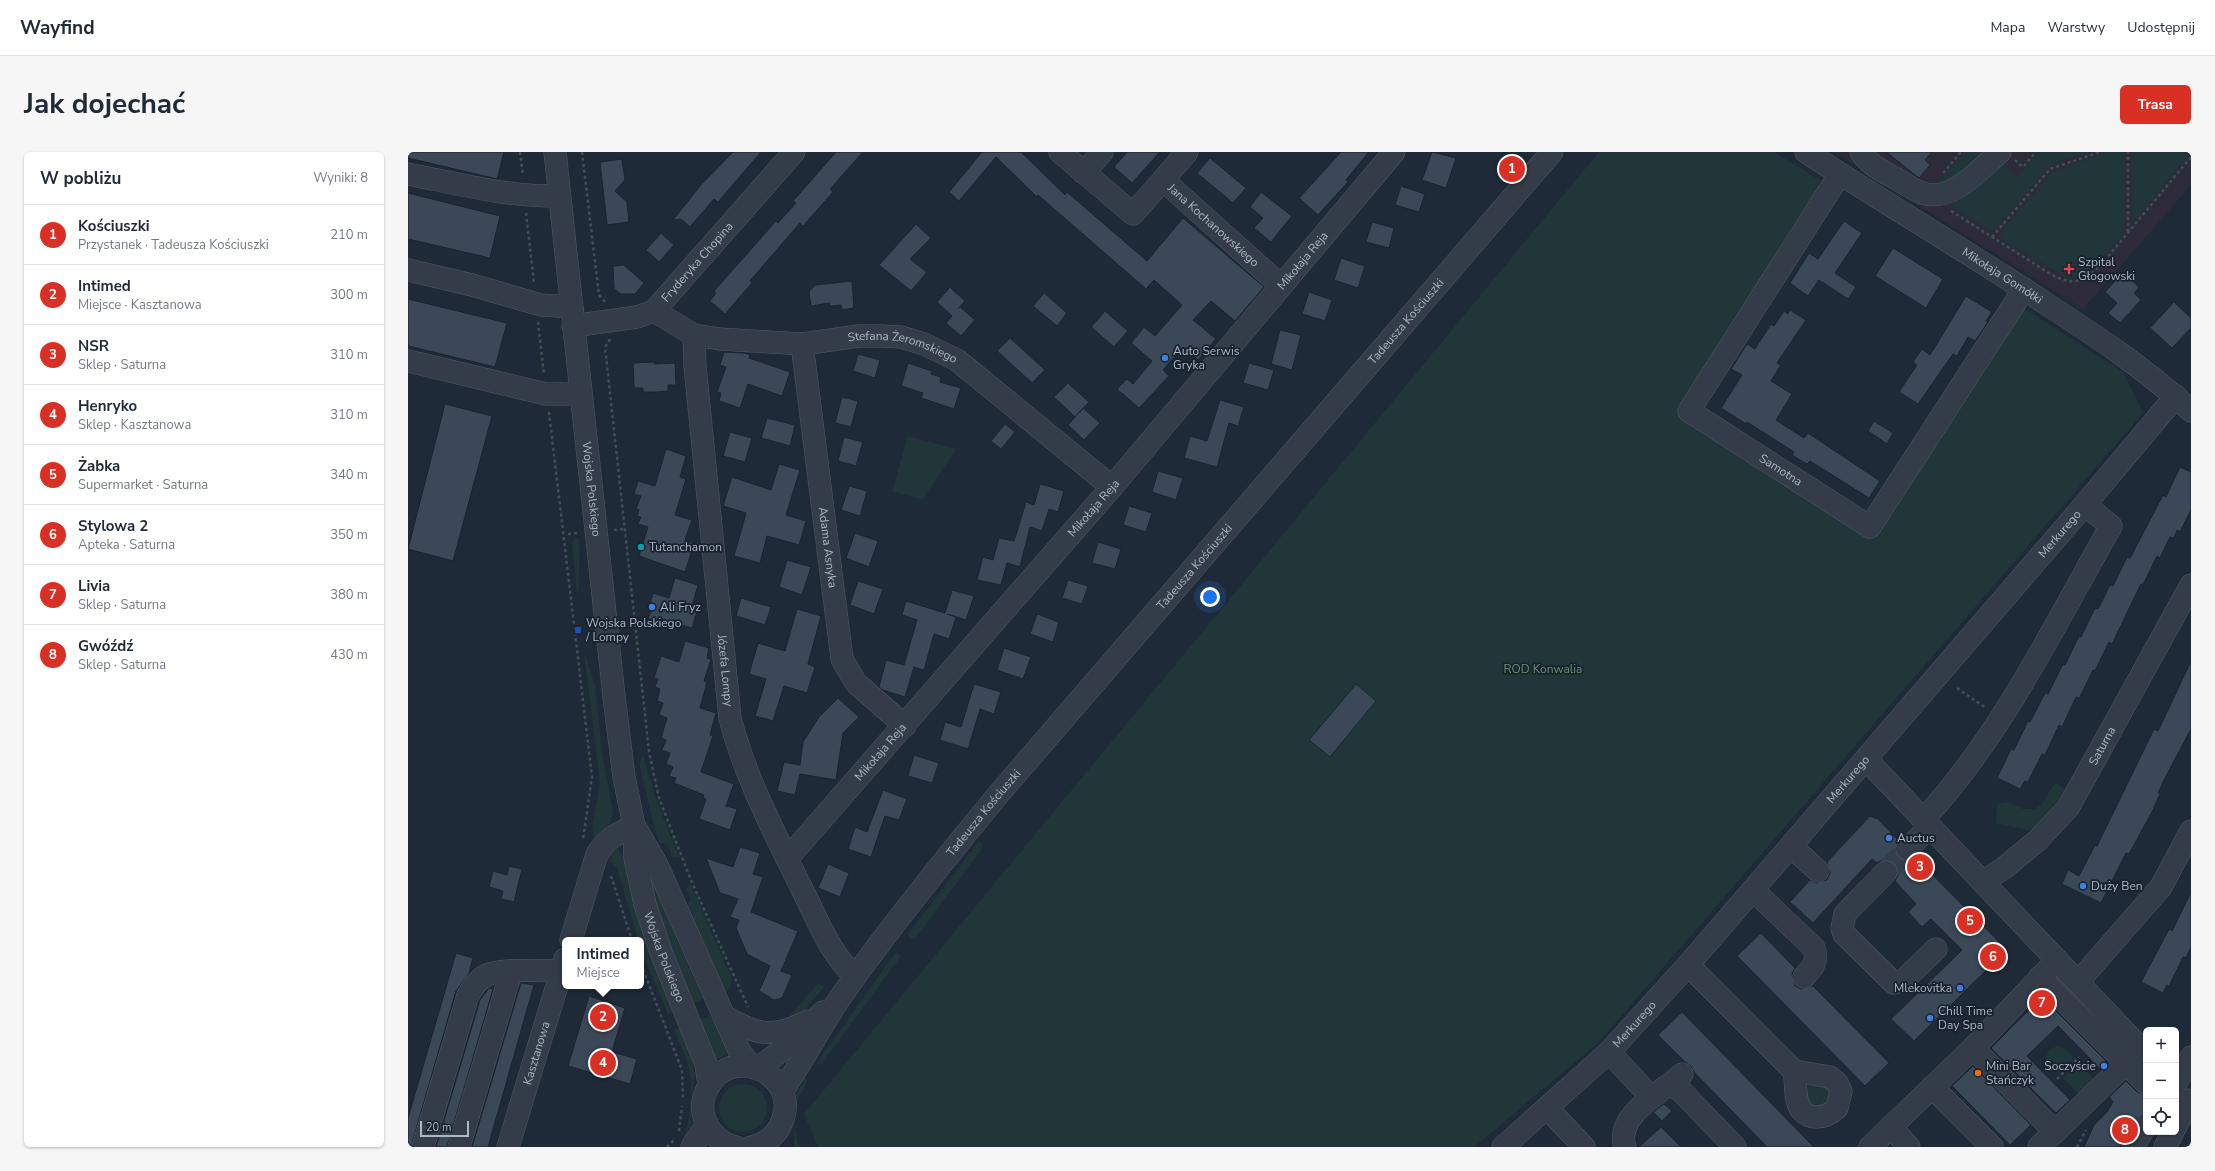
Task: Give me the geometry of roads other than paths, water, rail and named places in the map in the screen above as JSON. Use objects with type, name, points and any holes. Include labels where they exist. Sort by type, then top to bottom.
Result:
[{"type":"street","name":"Wojska Polskiego","points":[[555,152],[614,704],[624,777],[634,826],[635,858],[645,904],[661,952],[706,1064],[709,1085]]},
{"type":"street","name":"Fryderyka Chopina","points":[[408,270],[555,307],[572,316],[614,320],[637,318],[654,311],[794,152]]},
{"type":"street","name":"Jana Kochanowskiego","points":[[1060,152],[1133,214],[1163,180],[1280,286]]},
{"type":"street","points":[[1084,173],[1102,152]]},
{"type":"street","points":[[1163,180],[1186,152]]},
{"type":"street","name":"Mikołaja Reja","points":[[787,859],[905,726],[1112,487],[1394,152]]},
{"type":"street","name":"Tadeusza Kościuszki","points":[[754,1066],[789,1045],[850,983],[932,876],[1022,767],[1552,152]]},
{"type":"street","name":"Mikołaja Gomółki","points":[[1806,152],[2024,289],[2121,353],[2154,377],[2183,404]]},
{"type":"street","points":[[1861,152],[1867,161],[1876,167],[1913,189],[1930,195],[1940,194],[1956,189],[2005,154]]},
{"type":"street","points":[[408,174],[506,194],[524,196],[559,196]]},
{"type":"street","name":"Samotna","points":[[1840,174],[1689,411],[1870,526],[2024,289]]},
{"type":"street","name":"Stefana Żeromskiego","points":[[654,311],[694,335],[720,339],[802,344],[859,336],[882,336],[901,337],[924,344],[957,360],[1112,487]]},
{"type":"street","name":"Józefa Lompy","points":[[694,335],[695,366],[730,718],[738,750],[787,859],[850,983]]},
{"type":"street","name":"Adama Asnyka","points":[[802,344],[842,659],[856,683],[905,726]]},
{"type":"street","points":[[408,361],[546,394],[580,394]]},
{"type":"street","name":"Merkurego","points":[[1503,1147],[1609,1052],[1688,965],[2085,505],[2183,404]]},
{"type":"street","points":[[1908,850],[2018,691],[2111,526],[2085,505]]},
{"type":"street","name":"Saturna","points":[[1983,882],[2004,868],[2038,840],[2068,808],[2191,585]]},
{"type":"street","points":[[1866,759],[2143,1051]]},
{"type":"street","name":"Wojska Polskiego","points":[[634,826],[657,865],[739,1050],[754,1066]]},
{"type":"street","points":[[572,937],[595,859],[604,843],[612,836],[634,826]]},
{"type":"street","points":[[2078,982],[2161,887],[2191,831]]},
{"type":"street","points":[[1790,846],[1818,871]]},
{"type":"street","points":[[1886,872],[1845,914],[1842,928],[1844,934],[1889,981],[1894,983],[1899,983],[1904,980],[1936,949]]},
{"type":"street","points":[[1753,890],[1814,948],[1815,960],[1813,966],[1804,977]]},
{"type":"street","points":[[1870,1147],[1973,1048],[2057,960]]},
{"type":"street","points":[[423,1147],[468,995],[478,980],[488,974],[562,965]]},
{"type":"street","points":[[1688,965],[1794,1071]]},
{"type":"street","name":"Kasztanowa","points":[[508,1147],[562,968]]},
{"type":"street","points":[[459,1147],[512,972]]},
{"type":"street","points":[[2040,977],[2143,1080]]},
{"type":"street","name":"Tadeusza Kościuszki","points":[[782,1091],[802,1063],[850,983]]},
{"type":"street","points":[[724,1016],[755,1031],[776,1033],[796,1027],[823,1012]]},
{"type":"street","points":[[1973,1048],[2055,1132]]},
{"type":"street","points":[[1609,1052],[1651,1097]]},
{"type":"street","points":[[2179,1111],[2191,1057]]},
{"type":"street","points":[[2039,1147],[2126,1063]]},
{"type":"street","points":[[728,1146],[715,1136],[707,1124],[704,1116],[703,1100],[709,1085],[720,1073],[727,1069],[754,1066],[768,1073],[776,1081],[782,1091],[785,1110],[781,1138],[768,1140],[751,1147]]},
{"type":"street","points":[[1625,1147],[1623,1140],[1626,1125],[1651,1097],[1677,1079],[1691,1102],[1735,1147]]},
{"type":"street","points":[[1932,1087],[1992,1147]]},
{"type":"street","points":[[1547,1108],[1584,1147]]},
{"type":"street","points":[[682,1139],[707,1124]]},
{"type":"street","points":[[1891,1127],[1909,1147]]},
{"type":"street","points":[[2133,1147],[2143,1130]]},
{"type":"street","points":[[2165,1147],[2171,1135]]},
{"type":"tunnel","points":[[1886,872],[1907,849]]},
{"type":"place","name":"Kościuszki","points":[[1512,169]]},
{"type":"place","name":"Szpital Głogowski","points":[[2069,269]]},
{"type":"place","name":"Auto Serwis Gryka","points":[[1165,358]]},
{"type":"place","name":"Tutanchamon","points":[[641,547]]},
{"type":"place","name":"Ali Fryz","points":[[652,607]]},
{"type":"place","name":"Wojska Polskiego / Lompy","points":[[578,630]]},
{"type":"place","name":"Auctus","points":[[1889,838]]},
{"type":"place","name":"NSR","points":[[1920,867]]},
{"type":"place","name":"Duży Ben","points":[[2083,886]]},
{"type":"place","name":"Żabka","points":[[1970,921]]},
{"type":"place","name":"Stylowa 2","points":[[1993,957]]},
{"type":"place","name":"Mlekovitka","points":[[1960,988]]},
{"type":"place","name":"Livia","points":[[2042,1003]]},
{"type":"place","name":"Intimed","points":[[603,1017]]},
{"type":"place","name":"Chill Time Day Spa","points":[[1930,1018]]},
{"type":"place","name":"Henryko","points":[[603,1063]]},
{"type":"place","name":"Soczyście","points":[[2104,1066]]},
{"type":"place","name":"Mini Bar Stańczyk","points":[[1978,1073]]},
{"type":"place","name":"Gwóźdź","points":[[2125,1130]]},
{"type":"park label","name":"ROD Konwalia","points":[[1543,669]]}]
